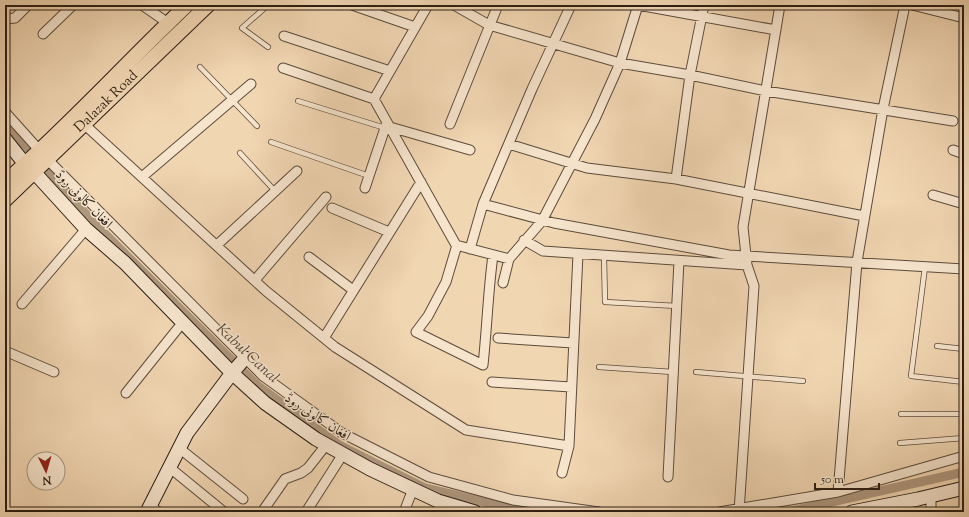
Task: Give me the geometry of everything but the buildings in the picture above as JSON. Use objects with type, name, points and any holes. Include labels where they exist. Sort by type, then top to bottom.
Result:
[{"type":"main road","name":"Dalazak Road","points":[[5,200],[37,161],[168,23],[187,5]]},
{"type":"main road","name":"Dalazak Road","points":[[5,182],[37,161],[85,125],[208,5]]},
{"type":"main road","name":"افغان کالونی روڈ","points":[[5,139],[37,161],[86,228],[125,263],[232,373],[265,403],[326,445],[370,469],[452,509],[475,512]]},
{"type":"main road","points":[[152,510],[169,467],[187,433],[245,358]]},
{"type":"main road","points":[[852,512],[883,509],[964,488]]},
{"type":"street","points":[[5,19],[15,18],[28,5]]},
{"type":"street","points":[[43,34],[73,5]]},
{"type":"street","points":[[142,5],[168,23]]},
{"type":"street","points":[[352,5],[415,27]]},
{"type":"street","points":[[374,99],[428,5]]},
{"type":"street","points":[[454,5],[489,25],[620,63],[690,75],[766,91],[953,121]]},
{"type":"street","points":[[450,124],[498,5]]},
{"type":"street","points":[[470,249],[483,204],[532,89],[571,5]]},
{"type":"street","points":[[503,283],[509,259],[542,220],[595,119],[620,63],[638,5],[776,30]]},
{"type":"street","points":[[676,179],[690,75],[704,5]]},
{"type":"street","points":[[739,511],[754,286],[746,261],[743,227],[780,5]]},
{"type":"street","points":[[838,492],[857,262],[883,109],[905,5]]},
{"type":"street","points":[[912,5],[964,18]]},
{"type":"street","points":[[284,36],[390,71]]},
{"type":"street","points":[[283,68],[374,99],[457,245],[509,259]]},
{"type":"street","points":[[142,177],[251,84]]},
{"type":"street","points":[[5,112],[37,161],[263,376],[342,433],[429,477],[513,500],[599,512]]},
{"type":"street","points":[[85,125],[255,280],[335,347],[466,430],[568,446]]},
{"type":"street","points":[[388,126],[470,150]]},
{"type":"street","points":[[365,188],[388,126]]},
{"type":"street","points":[[509,144],[587,168],[676,179],[864,216]]},
{"type":"street","points":[[953,150],[964,154]]},
{"type":"street","points":[[217,246],[297,171]]},
{"type":"street","points":[[324,338],[420,182]]},
{"type":"street","points":[[934,195],[964,204]]},
{"type":"street","points":[[255,280],[326,197]]},
{"type":"street","points":[[483,204],[542,220],[729,255],[746,261]]},
{"type":"street","points":[[332,208],[389,232]]},
{"type":"street","points":[[22,304],[86,228]]},
{"type":"street","points":[[524,240],[544,251],[679,261],[857,262],[964,269]]},
{"type":"street","points":[[457,245],[446,282],[428,316],[416,332],[483,365],[487,305],[493,255]]},
{"type":"street","points":[[562,473],[568,446],[578,254]]},
{"type":"street","points":[[309,257],[353,290]]},
{"type":"street","points":[[668,477],[679,261]]},
{"type":"street","points":[[126,393],[183,322]]},
{"type":"street","points":[[498,338],[573,343]]},
{"type":"street","points":[[5,351],[54,372]]},
{"type":"street","points":[[492,382],[571,387]]},
{"type":"street","points":[[262,512],[284,479],[301,473],[308,468],[326,445]]},
{"type":"street","points":[[179,448],[243,499]]},
{"type":"street","points":[[306,512],[343,454]]},
{"type":"street","points":[[719,512],[739,511],[838,492],[964,456]]},
{"type":"street","points":[[169,467],[224,512]]},
{"type":"street","points":[[404,512],[413,489]]},
{"type":"street","points":[[930,512],[931,496]]},
{"type":"lane","points":[[268,5],[242,28],[268,47]]},
{"type":"lane","points":[[200,67],[257,126]]},
{"type":"lane","points":[[298,101],[388,126]]},
{"type":"lane","points":[[271,142],[369,176]]},
{"type":"lane","points":[[240,153],[275,191]]},
{"type":"lane","points":[[604,256],[605,302],[677,306]]},
{"type":"lane","points":[[925,267],[911,376],[964,382]]},
{"type":"lane","points":[[937,346],[964,350]]},
{"type":"lane","points":[[599,368],[673,372]]},
{"type":"lane","points":[[696,372],[803,381]]},
{"type":"lane","points":[[901,414],[964,414]]},
{"type":"lane","points":[[900,443],[964,438]]},
{"type":"waterway","name":"Kabul Canal","points":[[5,122],[94,223],[258,386],[339,445],[425,488],[531,512]]},
{"type":"waterway","name":"Kabul Canal","points":[[788,512],[964,472]]}]
